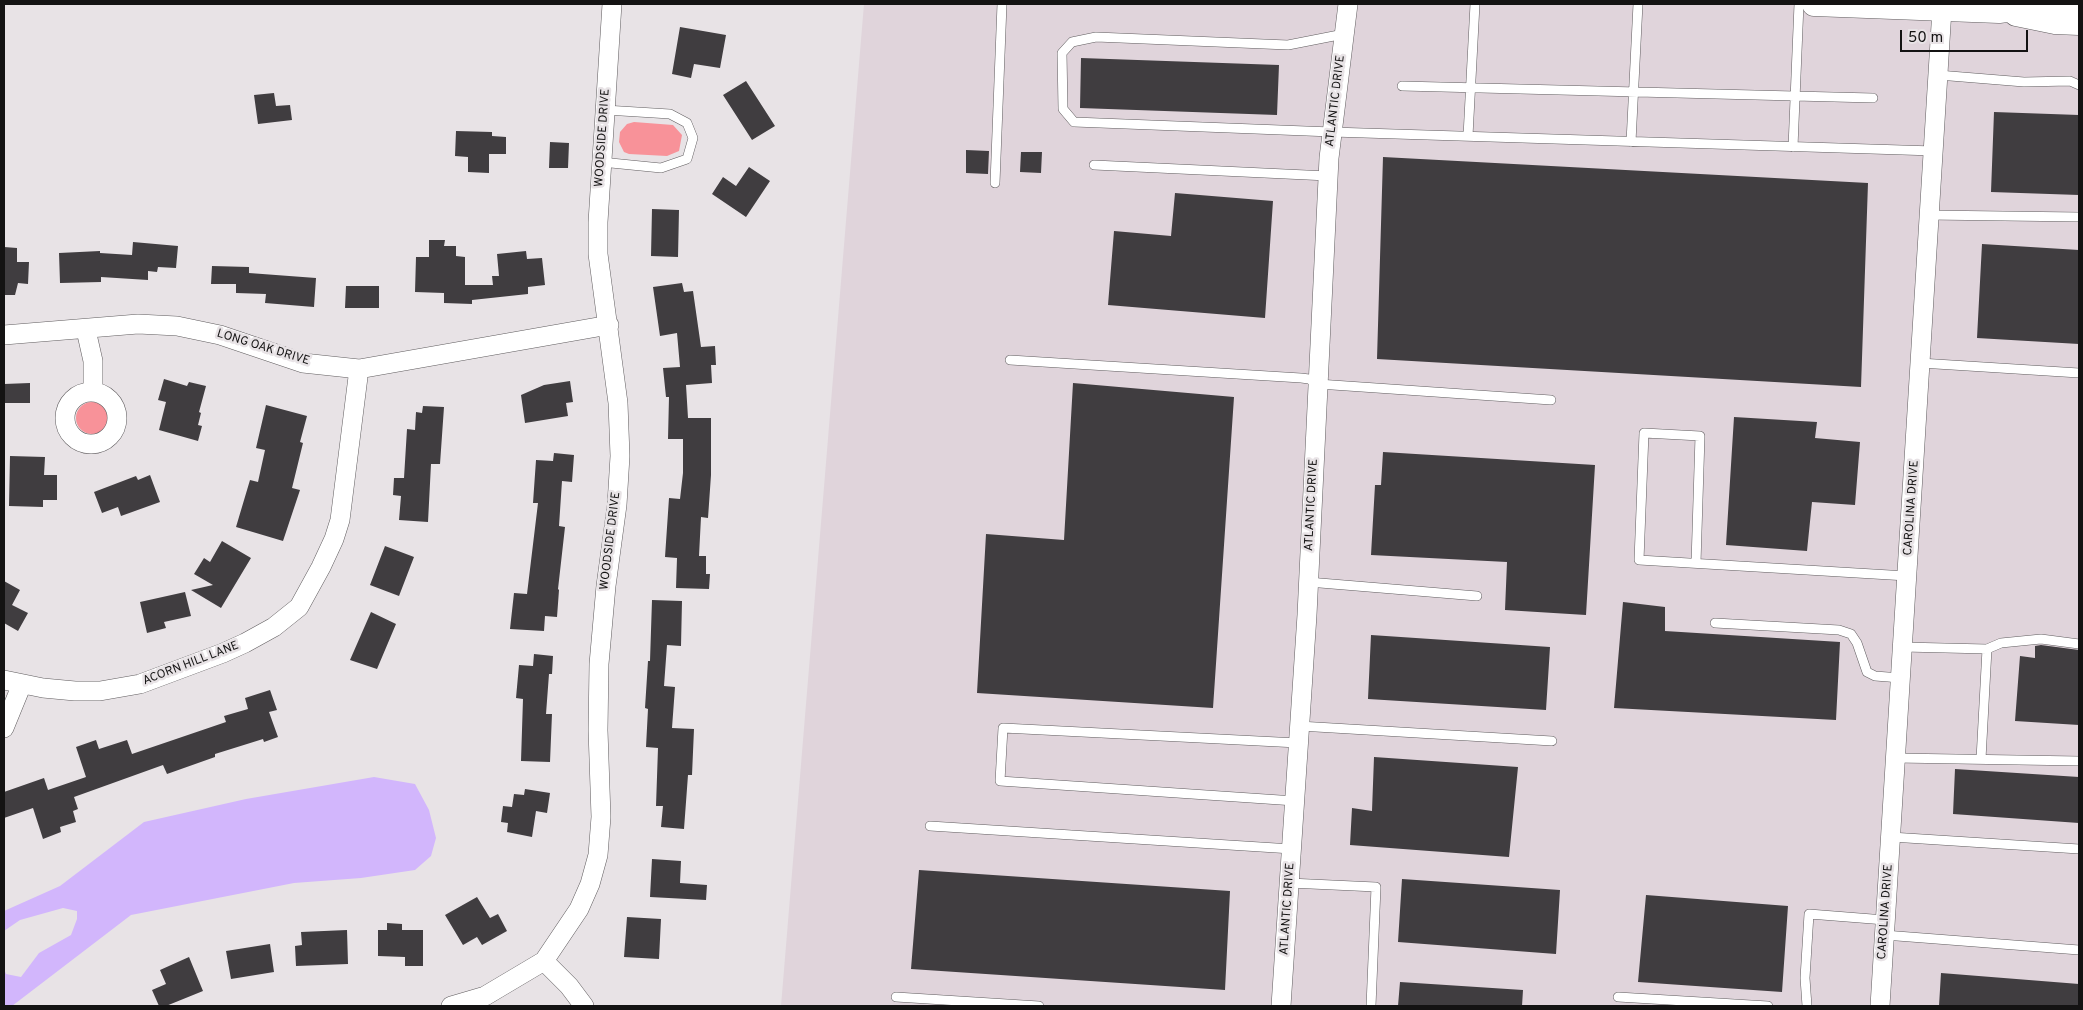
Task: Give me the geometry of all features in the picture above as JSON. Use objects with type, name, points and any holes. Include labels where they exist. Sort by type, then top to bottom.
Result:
[{"type":"street","name":"WOODSIDE DRIVE","points":[[451,1006],[485,996],[544,961],[579,909],[590,884],[600,840],[599,664],[606,586],[617,505],[620,456],[618,403],[598,254],[601,162],[612,4]]},
{"type":"street","name":"ATLANTIC DRIVE","points":[[1281,1006],[1308,582],[1328,176],[1348,4]]},
{"type":"street","points":[[1814,4],[1999,11],[2054,22],[2079,23]]},
{"type":"street","points":[[1999,11],[2052,4]]},
{"type":"street","points":[[2065,4],[2079,4]]},
{"type":"street","name":"CAROLINA DRIVE","points":[[1880,1006],[1942,9]]},
{"type":"street","name":"LONG OAK DRIVE","points":[[4,335],[86,330],[138,324],[177,326],[220,335],[303,363],[359,369],[609,325]]},
{"type":"street","points":[[86,330],[93,361],[93,392]]},
{"type":"street","name":"ACORN HILL LANE","points":[[13,682],[43,688],[75,691],[100,691],[140,684],[245,643],[274,627],[299,607],[322,567],[340,520],[359,369]]},
{"type":"street","points":[[4,728],[13,682]]},
{"type":"street","points":[[544,961],[569,986],[584,1006]]},
{"type":"lane","points":[[995,184],[1002,4]]},
{"type":"lane","points":[[1468,136],[1474,4]]},
{"type":"lane","points":[[1631,142],[1638,4]]},
{"type":"lane","points":[[1793,147],[1799,4]]},
{"type":"lane","points":[[1344,34],[1288,45],[1096,38],[1072,42],[1062,53],[1063,109],[1074,122],[1934,151]]},
{"type":"lane","points":[[1938,75],[2024,82],[2070,81],[2079,85]]},
{"type":"lane","points":[[1402,86],[1873,98]]},
{"type":"lane","points":[[601,162],[661,168],[687,159],[693,138],[687,124],[670,114],[605,110]]},
{"type":"lane","points":[[1094,165],[1328,176]]},
{"type":"lane","points":[[1929,215],[2079,218]]},
{"type":"lane","points":[[1010,360],[1301,378],[1309,379],[1318,384],[1551,400]]},
{"type":"lane","points":[[1920,363],[2079,373]]},
{"type":"lane","points":[[1696,563],[1700,436],[1644,433],[1639,560],[1907,576]]},
{"type":"lane","points":[[1308,582],[1477,596]]},
{"type":"lane","points":[[1714,623],[1839,630],[1851,634],[1857,643],[1867,672],[1875,676],[1901,678]]},
{"type":"lane","points":[[1903,647],[1986,649],[2001,643],[2041,639],[2079,644]]},
{"type":"lane","points":[[1981,759],[1986,649]]},
{"type":"lane","points":[[1295,800],[1000,781],[1003,728],[1552,741]]},
{"type":"lane","points":[[1896,758],[2079,761]]},
{"type":"lane","points":[[930,826],[1292,848]]},
{"type":"lane","points":[[1891,837],[2079,849]]},
{"type":"lane","points":[[1289,883],[1376,888],[1371,1006]]},
{"type":"lane","points":[[1807,1006],[1805,978],[1809,914],[1885,928],[2079,950]]},
{"type":"lane","points":[[896,997],[1039,1006]]},
{"type":"lane","points":[[1618,997],[1768,1006]]},
{"type":"shaded area","points":[[864,4],[2079,4],[2079,1006],[781,1006]]},
{"type":"shaded area","points":[[634,122],[673,125],[682,135],[679,151],[667,156],[629,154],[624,152],[619,142],[620,132],[627,124]]},
{"type":"shaded area","points":[[92,402],[98,403],[103,407],[107,412],[107,424],[103,429],[98,433],[92,434],[86,433],[81,429],[77,424],[76,418],[77,412],[81,407],[86,403]]},
{"type":"shaded area","points":[[374,777],[415,784],[429,810],[436,838],[431,856],[415,870],[361,878],[294,883],[131,915],[12,1006],[4,1006],[4,969],[6,974],[21,977],[39,953],[71,935],[77,919],[77,911],[63,908],[20,920],[4,931],[4,911],[60,886],[144,822],[246,799]]},
{"type":"building","points":[[680,27],[726,35],[720,68],[694,64],[691,78],[672,74]]},
{"type":"building","points":[[1081,58],[1279,65],[1277,115],[1080,108]]},
{"type":"building","points":[[746,81],[775,126],[752,140],[723,95]]},
{"type":"building","points":[[274,93],[276,106],[290,105],[292,120],[258,124],[254,95]]},
{"type":"building","points":[[1994,112],[2079,115],[2079,195],[1991,192]]},
{"type":"building","points":[[456,131],[492,132],[492,136],[506,137],[506,154],[489,154],[489,173],[468,172],[468,157],[455,156]]},
{"type":"building","points":[[550,142],[569,143],[568,168],[549,168]]},
{"type":"building","points":[[966,150],[989,151],[988,174],[966,173]]},
{"type":"building","points":[[1021,152],[1042,152],[1041,173],[1020,172]]},
{"type":"building","points":[[1383,157],[1868,183],[1861,387],[1377,359]]},
{"type":"building","points":[[749,167],[770,181],[746,217],[712,194],[723,177],[736,186]]},
{"type":"building","points":[[1175,193],[1273,201],[1265,318],[1108,305],[1114,231],[1171,236]]},
{"type":"building","points":[[652,209],[679,210],[678,257],[651,256]]},
{"type":"building","points":[[429,240],[445,240],[444,246],[456,246],[456,256],[465,257],[465,285],[493,285],[492,276],[499,276],[497,254],[526,251],[527,259],[542,258],[545,285],[528,287],[528,294],[472,300],[472,304],[444,303],[444,293],[415,292],[416,257],[429,257]]},
{"type":"building","points":[[133,242],[178,246],[176,268],[158,267],[157,272],[148,271],[148,280],[101,277],[101,282],[60,283],[59,253],[100,251],[100,253],[132,255]]},
{"type":"building","points":[[1982,244],[2079,250],[2079,344],[1977,338]]},
{"type":"building","points":[[4,247],[17,248],[17,262],[29,262],[28,284],[18,283],[15,295],[4,295]]},
{"type":"building","points":[[212,266],[249,267],[249,273],[316,278],[314,307],[265,303],[266,294],[236,293],[236,284],[211,284]]},
{"type":"building","points":[[682,283],[684,292],[693,291],[701,347],[715,346],[716,365],[711,365],[712,383],[686,385],[688,418],[711,418],[711,475],[708,518],[701,517],[699,556],[706,556],[706,574],[710,574],[709,589],[676,588],[677,558],[665,557],[669,498],[680,499],[683,473],[683,439],[668,439],[669,397],[666,397],[663,368],[680,367],[677,333],[660,336],[653,287]]},
{"type":"building","points":[[346,286],[379,286],[379,308],[345,308]]},
{"type":"building","points":[[164,379],[187,386],[189,382],[206,386],[199,412],[201,413],[198,425],[202,426],[198,441],[159,430],[166,402],[158,400]]},
{"type":"building","points":[[570,381],[573,402],[566,403],[568,416],[525,423],[521,395],[544,385]]},
{"type":"building","points":[[30,383],[30,403],[4,403],[4,384]]},
{"type":"building","points":[[1073,383],[1234,397],[1213,708],[977,693],[986,534],[1064,540]]},
{"type":"building","points":[[266,405],[307,416],[300,442],[303,443],[292,488],[300,490],[283,541],[236,527],[250,480],[258,482],[265,450],[256,448]]},
{"type":"building","points":[[423,406],[444,407],[440,464],[431,464],[428,522],[399,520],[401,496],[393,495],[394,478],[404,478],[407,429],[415,430],[416,412],[422,413]]},
{"type":"building","points":[[1734,417],[1817,422],[1815,438],[1860,442],[1855,505],[1812,502],[1807,551],[1726,545]]},
{"type":"building","points":[[1383,452],[1595,465],[1586,615],[1505,610],[1507,562],[1371,555],[1375,485],[1381,485]]},
{"type":"building","points":[[554,453],[574,455],[572,482],[562,481],[559,526],[565,527],[557,617],[545,616],[544,631],[510,629],[514,593],[527,594],[538,503],[533,503],[536,460],[553,461]]},
{"type":"building","points":[[10,456],[45,457],[44,475],[57,475],[57,500],[43,500],[43,507],[9,506]]},
{"type":"building","points":[[150,475],[160,502],[121,516],[118,507],[102,513],[94,492],[136,476],[138,480]]},
{"type":"building","points":[[222,541],[251,558],[221,608],[191,590],[213,585],[194,574],[204,558],[210,562]]},
{"type":"building","points":[[385,546],[414,557],[399,596],[370,585]]},
{"type":"building","points":[[4,581],[20,590],[12,605],[28,613],[18,631],[4,623]]},
{"type":"building","points":[[185,592],[191,616],[164,622],[166,628],[147,633],[140,602]]},
{"type":"building","points":[[652,600],[682,601],[681,646],[667,645],[664,686],[675,687],[672,728],[694,729],[692,775],[688,775],[684,829],[661,827],[663,806],[656,806],[658,748],[646,747],[648,709],[645,708],[648,661],[650,661]]},
{"type":"building","points":[[1623,602],[1665,607],[1665,631],[1840,642],[1836,720],[1614,708]]},
{"type":"building","points":[[371,612],[396,624],[377,669],[350,660]]},
{"type":"building","points":[[1371,635],[1550,647],[1546,710],[1368,699]]},
{"type":"building","points":[[2041,645],[2079,650],[2079,725],[2015,721],[2020,656],[2035,658],[2035,646]]},
{"type":"building","points":[[534,654],[553,656],[552,674],[549,674],[546,714],[552,714],[550,762],[521,761],[523,699],[516,698],[519,665],[533,666]]},
{"type":"building","points":[[270,690],[277,710],[269,712],[278,737],[264,742],[263,739],[215,754],[215,757],[167,774],[163,765],[74,797],[78,809],[73,811],[76,822],[60,827],[61,832],[43,839],[33,808],[4,818],[4,792],[44,778],[48,790],[86,777],[76,747],[96,740],[99,749],[127,740],[132,754],[226,722],[224,716],[248,709],[245,698]]},
{"type":"building","points":[[1374,757],[1518,767],[1509,857],[1350,845],[1352,808],[1372,811]]},
{"type":"building","points":[[1955,769],[2079,777],[2079,823],[1953,814]]},
{"type":"building","points":[[525,789],[550,793],[547,813],[536,811],[532,837],[507,832],[508,823],[501,822],[503,806],[512,807],[514,794],[524,795]]},
{"type":"building","points":[[652,859],[681,861],[680,883],[707,885],[706,900],[650,897]]},
{"type":"building","points":[[919,870],[1230,891],[1225,990],[911,969]]},
{"type":"building","points":[[1402,879],[1560,890],[1556,954],[1398,942]]},
{"type":"building","points":[[1646,895],[1788,906],[1782,992],[1638,982]]},
{"type":"building","points":[[477,897],[490,918],[498,914],[507,931],[482,945],[477,937],[463,945],[445,915]]},
{"type":"building","points":[[627,917],[661,919],[659,959],[624,957]]},
{"type":"building","points":[[387,923],[402,924],[402,930],[423,930],[423,966],[405,966],[405,957],[378,956],[378,930],[387,930]]},
{"type":"building","points":[[347,930],[348,964],[296,966],[295,946],[302,945],[301,932]]},
{"type":"building","points":[[270,944],[274,972],[231,979],[226,951]]},
{"type":"building","points":[[189,957],[203,991],[166,1006],[159,1006],[152,990],[166,984],[160,970]]},
{"type":"building","points":[[1941,973],[2079,984],[2079,1006],[1939,1006]]},
{"type":"building","points":[[1400,982],[1523,990],[1522,1006],[1398,1006]]}]
